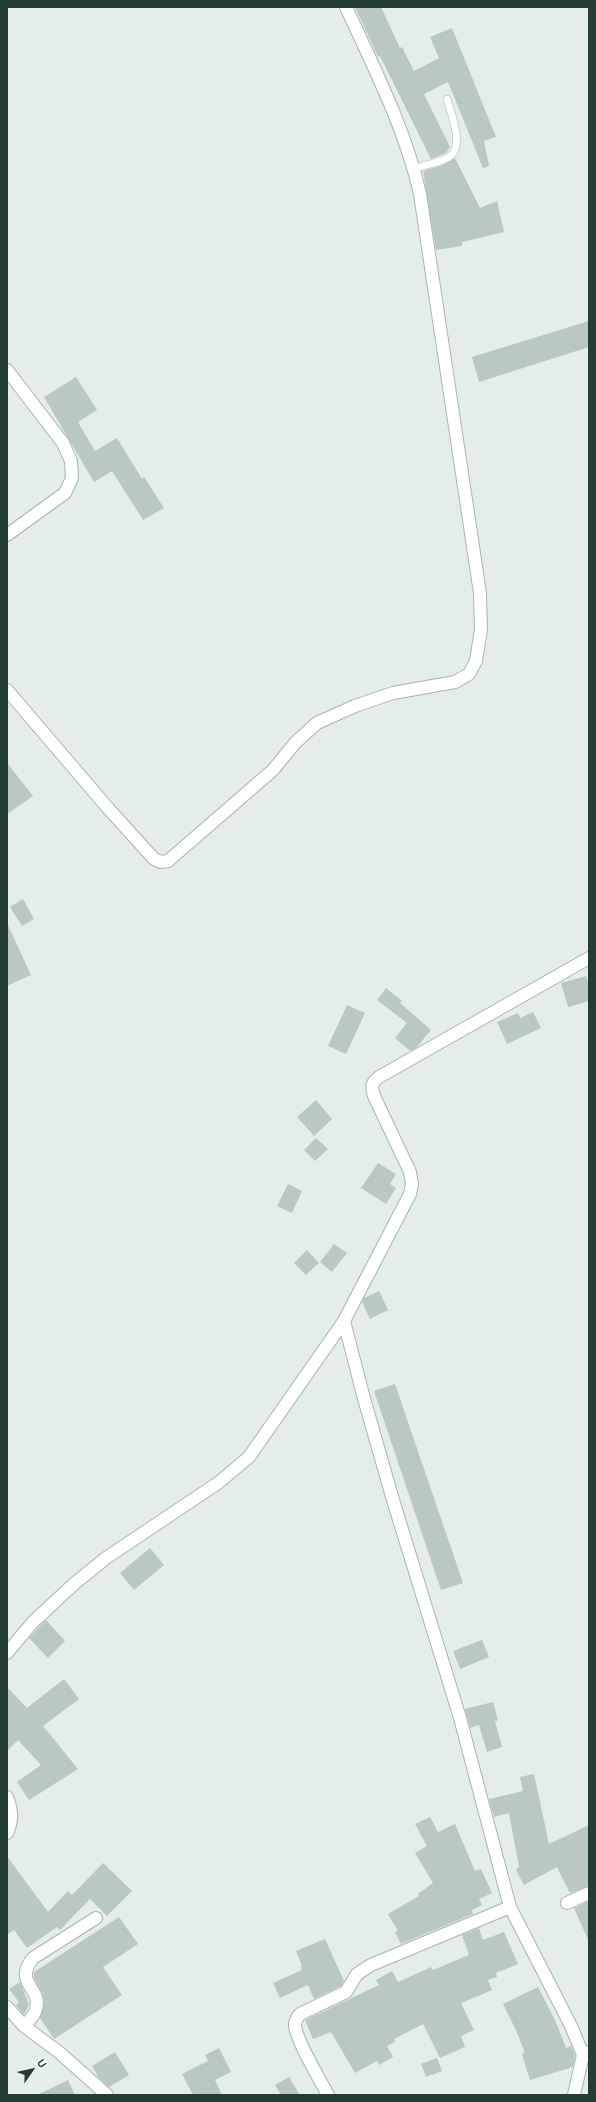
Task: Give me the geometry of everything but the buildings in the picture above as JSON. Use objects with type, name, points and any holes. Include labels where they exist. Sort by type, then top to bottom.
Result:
[{"type":"street","points":[[7,690],[107,807],[154,859],[162,862],[168,861],[273,770],[295,743],[317,723],[355,706],[393,693],[454,682],[470,674],[476,661],[481,629],[480,593],[428,237],[414,168],[399,125],[346,7]]},
{"type":"street","points":[[7,370],[63,444],[71,461],[72,478],[65,493],[7,535]]},
{"type":"street","points":[[7,1653],[32,1623],[94,1568],[218,1483],[249,1457],[344,1322],[410,1194],[412,1184],[410,1172],[374,1096],[371,1088],[373,1082],[379,1076],[589,958]]},
{"type":"street","points":[[344,1322],[390,1492],[460,1718],[510,1907],[586,2053],[574,2095]]},
{"type":"street","points":[[7,1797],[11,1808],[11,1821],[7,1833]]},
{"type":"street","points":[[567,1903],[589,1894]]},
{"type":"street","points":[[328,2095],[300,2041],[295,2027],[296,2020],[300,2014],[346,1992],[357,1974],[371,1965],[510,1907]]},
{"type":"street","points":[[24,2026],[35,2013],[38,2004],[25,1975],[26,1967],[33,1958],[96,1918]]},
{"type":"street","points":[[7,2007],[24,2026],[60,2053],[107,2095]]},
{"type":"lane","points":[[414,168],[448,158],[456,149],[456,133],[447,99]]}]
